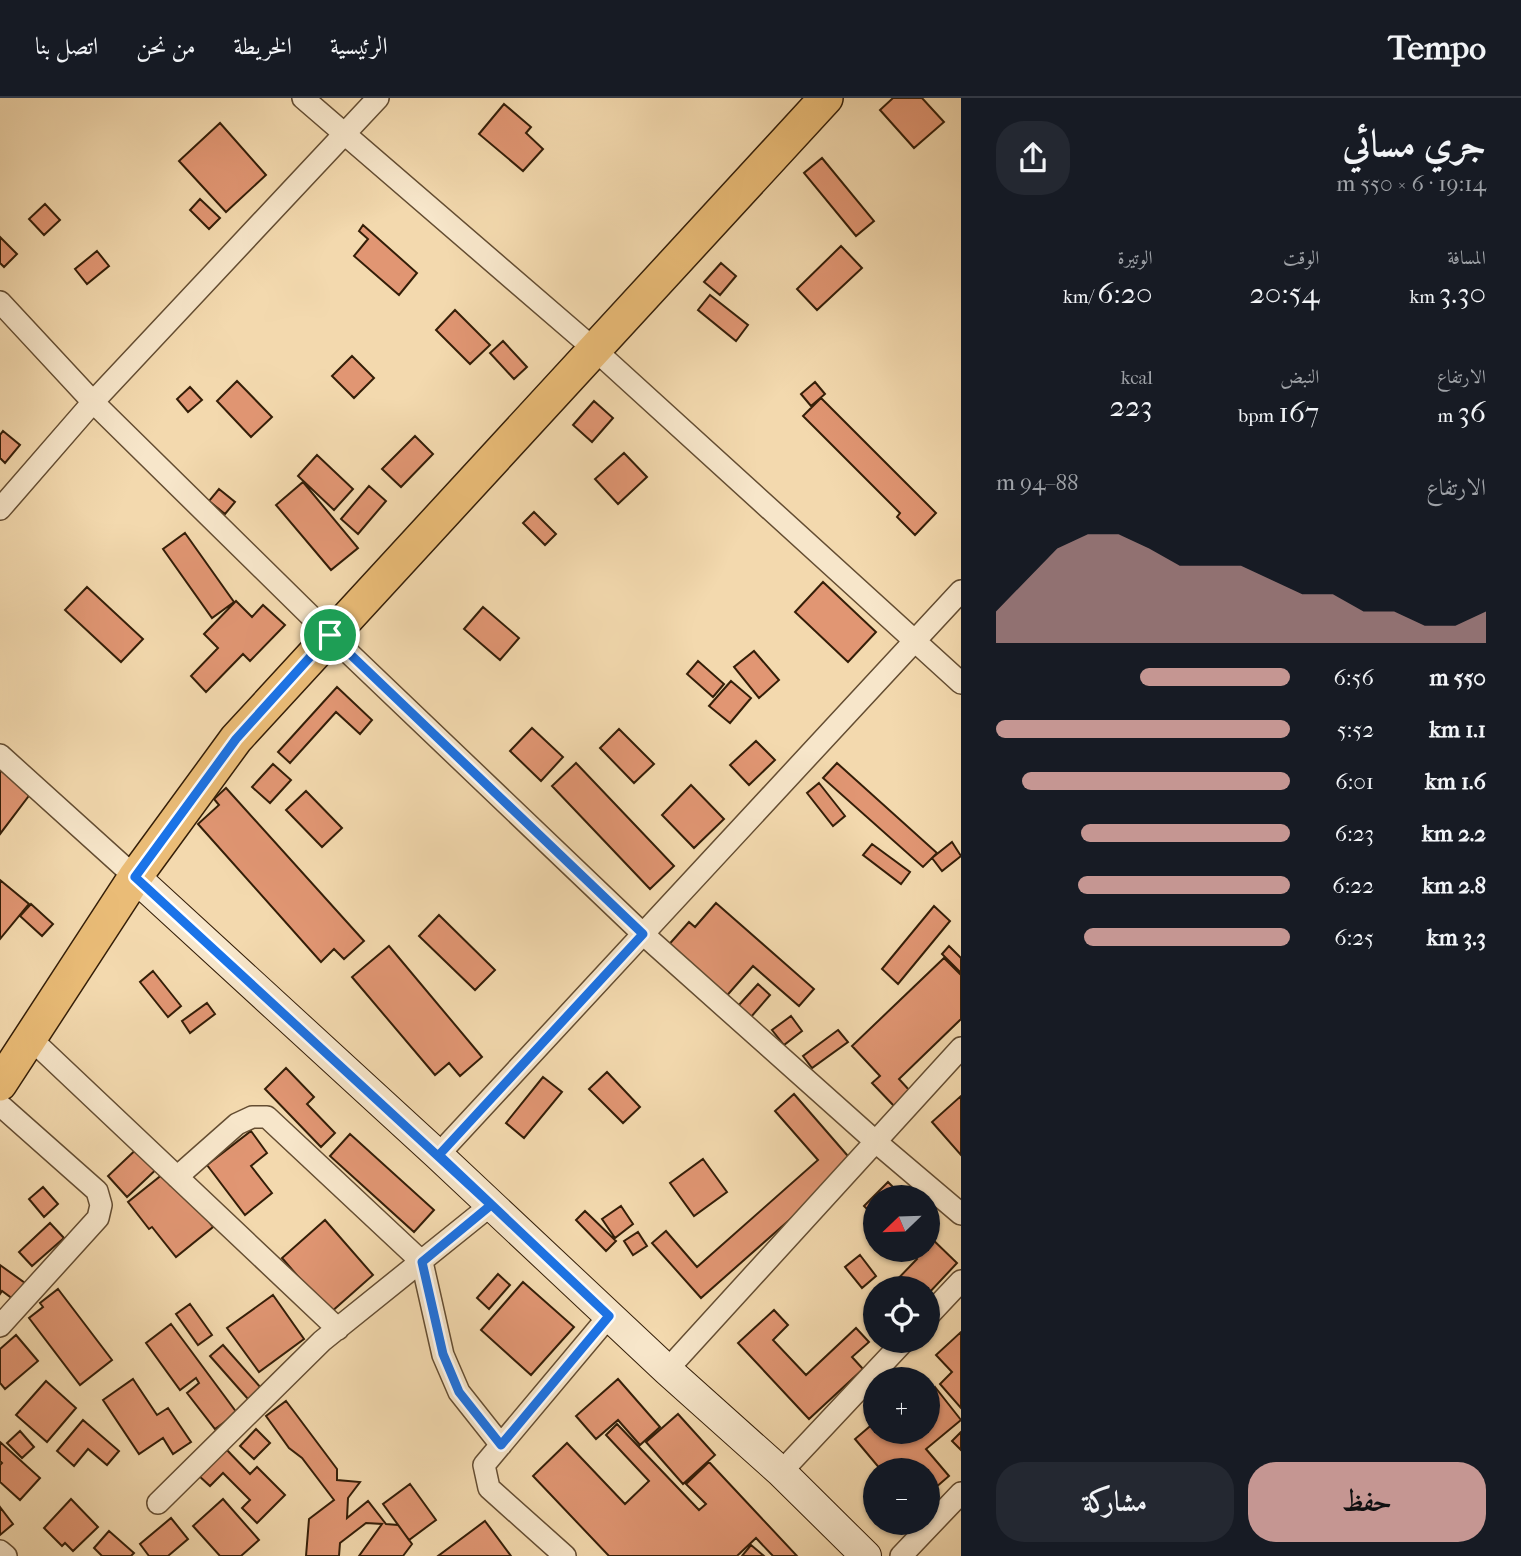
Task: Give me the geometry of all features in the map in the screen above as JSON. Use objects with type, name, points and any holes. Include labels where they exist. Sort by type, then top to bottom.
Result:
[{"type":"main road","points":[[0,1084],[135,877],[236,739],[826,98]]},
{"type":"main road","points":[[135,877],[439,1155],[667,1370],[781,1472],[866,1556]]},
{"type":"street","points":[[303,98],[594,349],[961,683]]},
{"type":"street","points":[[0,509],[93,402],[378,98]]},
{"type":"street","points":[[0,302],[93,402],[330,635],[643,934],[876,1142],[961,1214]]},
{"type":"street","points":[[439,1155],[961,591]]},
{"type":"street","points":[[0,755],[135,877]]},
{"type":"street","points":[[30,1038],[338,1329]]},
{"type":"street","points":[[667,1370],[961,1048]]},
{"type":"street","points":[[0,1105],[97,1191],[101,1205],[98,1218],[0,1326]]},
{"type":"street","points":[[177,1177],[237,1124],[251,1117],[267,1116],[422,1262],[443,1354],[459,1392],[501,1445]]},
{"type":"street","points":[[158,1503],[322,1341],[491,1205]]},
{"type":"street","points":[[940,1303],[961,1280]]},
{"type":"street","points":[[565,1556],[489,1488],[484,1465],[609,1316]]},
{"type":"street","points":[[781,1472],[893,1353]]},
{"type":"street","points":[[901,1556],[961,1493]]},
{"type":"street","points":[[0,1551],[6,1556]]},
{"type":"building","points":[[893,98],[922,98],[944,122],[914,148],[880,110]]},
{"type":"building","points":[[504,104],[531,127],[526,133],[543,149],[523,171],[479,134]]},
{"type":"building","points":[[220,123],[266,175],[226,212],[179,161]]},
{"type":"building","points":[[822,158],[874,221],[856,236],[804,173]]},
{"type":"building","points":[[200,199],[220,218],[209,229],[190,210]]},
{"type":"building","points":[[45,204],[60,220],[44,235],[29,219]]},
{"type":"building","points":[[363,225],[417,273],[399,295],[354,256],[368,239],[359,231]]},
{"type":"building","points":[[0,237],[17,254],[4,267],[0,263]]},
{"type":"building","points":[[841,246],[862,268],[817,310],[797,289]]},
{"type":"building","points":[[97,251],[109,266],[87,284],[75,269]]},
{"type":"building","points":[[721,263],[736,276],[720,295],[704,282]]},
{"type":"building","points":[[710,295],[748,325],[736,341],[698,310]]},
{"type":"building","points":[[455,310],[490,345],[470,364],[436,330]]},
{"type":"building","points":[[503,341],[527,367],[514,379],[490,353]]},
{"type":"building","points":[[352,356],[374,378],[354,398],[332,376]]},
{"type":"building","points":[[237,381],[272,417],[251,437],[217,401]]},
{"type":"building","points":[[815,382],[825,394],[811,406],[801,394]]},
{"type":"building","points":[[190,387],[202,400],[188,412],[177,399]]},
{"type":"building","points":[[821,398],[936,513],[915,535],[897,517],[900,513],[803,416]]},
{"type":"building","points":[[594,401],[613,418],[592,442],[573,425]]},
{"type":"building","points":[[3,431],[20,445],[5,463],[0,458],[0,435]]},
{"type":"building","points":[[415,436],[433,454],[401,487],[382,469]]},
{"type":"building","points":[[624,453],[647,477],[618,504],[595,479]]},
{"type":"building","points":[[317,455],[353,489],[334,510],[298,476]]},
{"type":"building","points":[[303,482],[358,548],[331,570],[276,505]]},
{"type":"building","points":[[369,486],[386,501],[358,534],[341,519]]},
{"type":"building","points":[[219,489],[235,502],[225,514],[209,501]]},
{"type":"building","points":[[534,512],[556,534],[545,545],[523,523]]},
{"type":"building","points":[[185,533],[234,602],[212,618],[163,549]]},
{"type":"building","points":[[823,582],[876,632],[848,662],[795,612]]},
{"type":"building","points":[[87,587],[143,639],[121,662],[65,610]]},
{"type":"building","points":[[236,601],[252,617],[263,605],[285,625],[250,661],[243,654],[206,692],[191,676],[218,648],[204,634]]},
{"type":"building","points":[[483,607],[519,638],[500,660],[464,629]]},
{"type":"building","points":[[754,651],[779,680],[759,698],[734,667]]},
{"type":"building","points":[[698,661],[724,684],[713,697],[687,674]]},
{"type":"building","points":[[731,681],[751,698],[730,723],[709,706]]},
{"type":"building","points":[[337,687],[372,720],[360,734],[336,712],[290,763],[278,752]]},
{"type":"building","points":[[532,728],[563,757],[541,781],[510,751]]},
{"type":"building","points":[[619,729],[654,764],[634,783],[600,748]]},
{"type":"building","points":[[756,741],[775,760],[749,785],[730,765]]},
{"type":"building","points":[[576,763],[674,866],[650,889],[552,786]]},
{"type":"building","points":[[837,763],[937,853],[923,867],[823,778]]},
{"type":"building","points":[[273,764],[291,780],[270,803],[252,787]]},
{"type":"building","points":[[0,770],[31,793],[0,834]]},
{"type":"building","points":[[819,783],[845,816],[833,826],[807,793]]},
{"type":"building","points":[[691,785],[724,819],[694,848],[662,815]]},
{"type":"building","points":[[226,788],[364,941],[344,959],[334,949],[321,962],[198,824],[219,805],[214,799]]},
{"type":"building","points":[[306,791],[342,828],[322,847],[286,810]]},
{"type":"building","points":[[952,842],[961,856],[942,871],[932,858]]},
{"type":"building","points":[[872,844],[910,872],[901,884],[863,855]]},
{"type":"building","points":[[0,880],[29,904],[0,939]]},
{"type":"building","points":[[716,903],[814,989],[799,1006],[753,966],[723,1000],[665,949],[689,922],[695,927]]},
{"type":"building","points":[[31,904],[53,924],[42,936],[20,916]]},
{"type":"building","points":[[934,906],[950,921],[898,984],[882,969]]},
{"type":"building","points":[[439,915],[495,970],[475,990],[419,936]]},
{"type":"building","points":[[389,946],[482,1057],[460,1076],[449,1063],[435,1075],[352,977]]},
{"type":"building","points":[[949,946],[961,958],[961,973],[942,954]]},
{"type":"building","points":[[944,958],[961,975],[961,1019],[899,1079],[910,1091],[894,1106],[872,1083],[880,1076],[852,1046]]},
{"type":"building","points":[[153,971],[181,1006],[168,1017],[140,982]]},
{"type":"building","points":[[758,984],[770,995],[751,1017],[738,1006]]},
{"type":"building","points":[[207,1003],[215,1014],[190,1033],[182,1021]]},
{"type":"building","points":[[791,1016],[802,1031],[784,1045],[772,1030]]},
{"type":"building","points":[[838,1030],[848,1042],[812,1068],[803,1056]]},
{"type":"building","points":[[286,1068],[314,1097],[307,1104],[335,1133],[321,1147],[265,1089]]},
{"type":"building","points":[[607,1072],[640,1107],[623,1123],[589,1089]]},
{"type":"building","points":[[543,1077],[562,1092],[524,1138],[506,1123]]},
{"type":"building","points":[[794,1094],[854,1163],[701,1298],[652,1243],[666,1231],[697,1267],[818,1160],[775,1111]]},
{"type":"building","points":[[961,1096],[961,1155],[932,1122]]},
{"type":"building","points":[[251,1131],[267,1153],[251,1166],[272,1193],[245,1215],[207,1165]]},
{"type":"building","points":[[350,1134],[434,1210],[414,1232],[330,1156]]},
{"type":"building","points":[[144,1142],[163,1163],[127,1197],[108,1176]]},
{"type":"building","points":[[703,1159],[727,1192],[694,1216],[670,1183]]},
{"type":"building","points":[[168,1170],[213,1227],[176,1257],[128,1202]]},
{"type":"building","points":[[43,1187],[58,1204],[44,1217],[29,1199]]},
{"type":"building","points":[[621,1206],[633,1224],[615,1238],[602,1219]]},
{"type":"building","points":[[585,1211],[616,1241],[606,1251],[576,1220]]},
{"type":"building","points":[[325,1220],[373,1275],[330,1313],[282,1258]]},
{"type":"building","points":[[50,1223],[64,1238],[32,1266],[19,1252]]},
{"type":"building","points":[[638,1232],[647,1246],[633,1255],[624,1241]]},
{"type":"building","points":[[940,1247],[957,1263],[940,1281],[940,1276],[901,1276],[914,1262],[940,1262]]},
{"type":"building","points":[[860,1255],[876,1276],[863,1276],[862,1288],[845,1267]]},
{"type":"building","points":[[0,1265],[25,1283],[13,1299],[2,1291],[0,1294]]},
{"type":"building","points":[[498,1274],[510,1285],[489,1309],[477,1298]]},
{"type":"building","points":[[523,1282],[574,1327],[531,1375],[481,1330]]},
{"type":"building","points":[[58,1289],[112,1360],[80,1385],[29,1318],[43,1307],[40,1303]]},
{"type":"building","points":[[273,1295],[304,1339],[259,1372],[227,1328]]},
{"type":"building","points":[[190,1304],[212,1335],[198,1345],[176,1314]]},
{"type":"building","points":[[774,1310],[788,1325],[773,1340],[806,1375],[856,1328],[863,1336],[863,1347],[852,1357],[863,1369],[809,1419],[738,1343]]},
{"type":"building","points":[[171,1324],[237,1413],[215,1429],[187,1393],[199,1383],[196,1378],[180,1390],[146,1343]]},
{"type":"building","points":[[961,1332],[961,1408],[940,1384],[952,1372],[936,1355]]},
{"type":"building","points":[[16,1335],[38,1361],[5,1389],[0,1383],[0,1349]]},
{"type":"building","points":[[223,1345],[261,1388],[248,1399],[210,1356]]},
{"type":"building","points":[[133,1379],[157,1415],[168,1408],[191,1442],[173,1454],[163,1438],[139,1454],[103,1400]]},
{"type":"building","points":[[618,1379],[660,1427],[640,1445],[618,1420],[596,1439],[576,1416]]},
{"type":"building","points":[[46,1381],[76,1408],[47,1442],[16,1415]]},
{"type":"building","points":[[940,1393],[961,1420],[940,1437]]},
{"type":"building","points":[[286,1401],[337,1469],[337,1480],[360,1482],[348,1498],[347,1518],[368,1501],[386,1524],[398,1525],[412,1544],[403,1556],[359,1556],[382,1524],[366,1523],[340,1543],[339,1556],[306,1556],[309,1519],[334,1500],[302,1458],[289,1448],[266,1416]]},
{"type":"building","points":[[678,1414],[715,1455],[683,1484],[646,1442]]},
{"type":"building","points":[[83,1420],[119,1451],[107,1465],[88,1449],[74,1466],[57,1451]]},
{"type":"building","points":[[617,1424],[699,1510],[706,1504],[686,1484],[709,1462],[797,1556],[773,1556],[756,1538],[737,1556],[609,1556],[533,1476],[567,1443],[625,1504],[649,1481],[606,1435]]},
{"type":"building","points":[[256,1429],[270,1443],[254,1459],[240,1446]]},
{"type":"building","points":[[20,1431],[34,1447],[22,1458],[7,1443]]},
{"type":"building","points":[[863,1432],[863,1444],[932,1444],[926,1449],[934,1458],[871,1458],[855,1439]]},
{"type":"building","points":[[961,1432],[961,1450],[952,1441]]},
{"type":"building","points":[[0,1442],[40,1478],[20,1500],[0,1482]]},
{"type":"building","points":[[225,1448],[250,1474],[257,1467],[285,1495],[257,1523],[242,1508],[250,1500],[223,1473],[210,1486],[198,1475]]},
{"type":"building","points":[[940,1465],[949,1476],[940,1484]]},
{"type":"building","points":[[410,1484],[436,1520],[409,1540],[383,1504]]},
{"type":"building","points":[[71,1499],[98,1527],[73,1551],[65,1543],[62,1546],[44,1528]]},
{"type":"building","points":[[223,1499],[259,1540],[241,1556],[220,1556],[193,1526]]},
{"type":"building","points":[[0,1507],[13,1524],[0,1535]]},
{"type":"building","points":[[171,1518],[188,1539],[168,1556],[149,1556],[140,1544]]},
{"type":"building","points":[[485,1521],[511,1556],[438,1556]]},
{"type":"building","points":[[109,1531],[134,1553],[131,1556],[102,1556],[94,1548]]},
{"type":"building","points":[[751,1545],[764,1556],[742,1556]]},
{"type":"route","points":[[330,635],[643,934],[439,1155],[609,1316],[501,1445],[459,1392],[443,1354],[422,1262],[491,1205],[135,877],[236,739],[330,635]]}]
